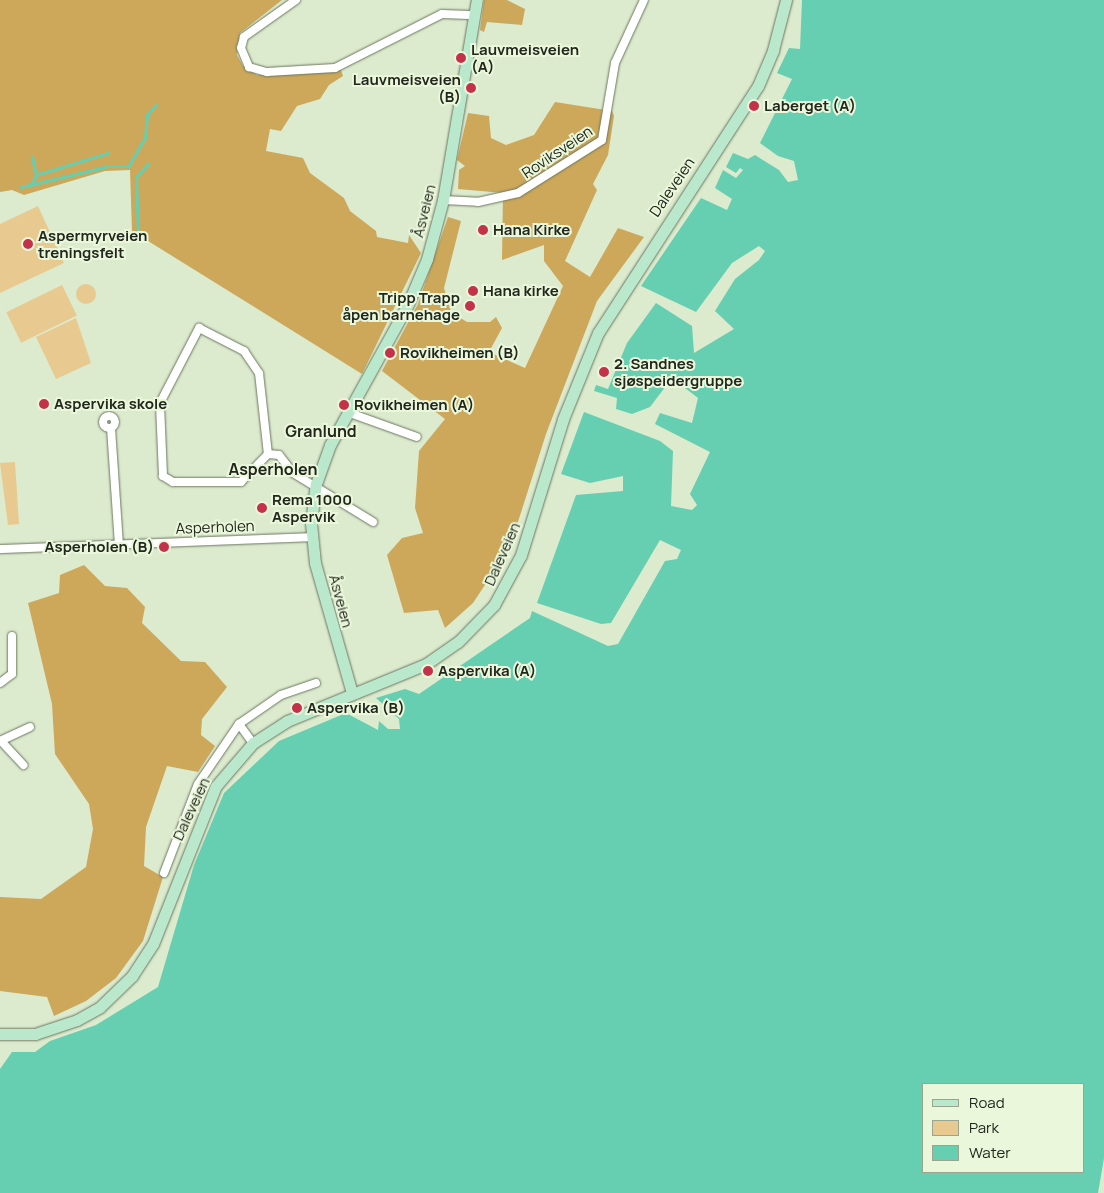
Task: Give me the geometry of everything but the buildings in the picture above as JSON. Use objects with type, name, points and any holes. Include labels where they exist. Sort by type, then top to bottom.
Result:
[{"type":"main road","name":"Åsveien","points":[[352,693],[311,537],[316,484],[348,412],[414,291],[443,200],[476,15],[477,0]]},
{"type":"main road","name":"Daleveien","points":[[0,1034],[35,1034],[77,1020],[100,1007],[132,976],[153,944],[216,786],[253,743],[287,721],[419,667],[450,648],[481,621],[507,586],[524,546],[563,419],[598,333],[758,86],[773,50],[786,0]]},
{"type":"street","points":[[296,0],[244,37],[241,48],[249,67],[267,72],[335,68],[442,14],[476,15]]},
{"type":"street","name":"Roviksveien","points":[[443,200],[478,202],[518,194],[602,140],[614,63],[644,0]]},
{"type":"street","points":[[199,328],[252,358],[260,378],[268,454],[240,482],[165,479],[160,403],[199,328]]},
{"type":"street","points":[[348,412],[417,437]]},
{"type":"street","points":[[111,428],[119,544]]},
{"type":"street","points":[[268,454],[279,456],[293,473],[316,484],[373,522]]},
{"type":"street","name":"Asperholen","points":[[0,549],[311,537]]},
{"type":"street","points":[[0,684],[12,674],[12,636]]},
{"type":"street","name":"Daleveien","points":[[164,873],[198,784],[239,724],[281,695],[316,683]]},
{"type":"street","points":[[239,724],[253,743]]},
{"type":"street","points":[[23,765],[0,741],[30,727]]},
{"type":"green space","name":"Aspermyrveien treningsfelt","points":[[38,206],[64,263],[0,293],[0,224]]},
{"type":"green space","points":[[86,284],[93,287],[96,294],[93,301],[86,304],[79,301],[76,294],[79,287]]},
{"type":"green space","points":[[62,285],[77,316],[21,343],[6,312]]},
{"type":"green space","points":[[76,318],[91,363],[56,379],[36,337]]},
{"type":"green space","points":[[15,462],[19,524],[8,525],[0,463]]},
{"type":"shaded area","points":[[0,0],[282,0],[240,33],[237,55],[243,66],[257,75],[341,70],[343,76],[329,85],[320,99],[297,106],[281,131],[270,129],[266,151],[303,158],[310,173],[344,198],[350,211],[376,231],[377,237],[408,243],[409,235],[421,253],[362,374],[132,231],[130,170],[105,171],[24,195],[12,190],[0,192]]},
{"type":"shaded area","points":[[484,0],[507,0],[525,9],[522,25],[487,22],[484,32],[480,30]]},
{"type":"shaded area","points":[[555,102],[612,111],[614,116],[608,155],[593,184],[597,190],[565,261],[590,277],[618,228],[644,237],[597,301],[546,434],[510,547],[473,603],[445,628],[438,610],[404,613],[387,555],[402,538],[423,533],[415,508],[419,451],[445,419],[382,371],[418,304],[448,217],[461,221],[444,288],[451,312],[467,322],[490,322],[496,317],[502,328],[489,352],[525,368],[563,286],[544,261],[544,245],[502,260],[503,193],[458,189],[459,170],[465,166],[457,160],[468,113],[489,116],[491,138],[506,145],[534,135]]},
{"type":"shaded area","points":[[84,565],[105,586],[127,588],[145,607],[142,623],[181,661],[205,662],[227,687],[202,719],[201,735],[215,746],[198,772],[167,766],[146,827],[144,866],[163,877],[143,941],[116,978],[86,1001],[54,1016],[47,997],[0,991],[0,897],[41,899],[86,867],[93,829],[89,804],[55,754],[52,704],[28,603],[59,593],[60,575]]},
{"type":"water","points":[[802,0],[1104,0],[1104,1158],[1098,1193],[0,1193],[0,1069],[12,1052],[35,1052],[50,1041],[96,1025],[158,987],[194,865],[224,793],[279,741],[346,713],[378,730],[379,721],[388,729],[400,729],[399,719],[376,698],[405,689],[419,694],[530,618],[532,611],[608,646],[618,644],[665,561],[677,559],[681,550],[660,540],[611,623],[601,624],[537,603],[576,495],[623,491],[623,476],[590,483],[561,474],[584,412],[660,441],[673,451],[671,506],[692,510],[697,505],[690,494],[710,452],[655,424],[660,413],[692,423],[698,398],[672,378],[650,407],[632,414],[616,409],[617,398],[594,391],[596,385],[608,389],[627,343],[656,303],[692,326],[694,353],[734,329],[715,311],[735,279],[759,260],[765,251],[759,246],[732,263],[696,312],[641,286],[701,198],[727,210],[732,199],[715,188],[723,170],[736,178],[743,170],[740,168],[736,173],[726,167],[733,153],[748,159],[755,155],[779,170],[788,182],[798,180],[794,161],[778,156],[760,143],[792,79],[777,73],[789,48],[800,49]]},
{"type":"waterway","points":[[21,187],[105,167],[128,167],[145,138],[147,115],[156,105]]},
{"type":"waterway","points":[[36,175],[108,153]]},
{"type":"waterway","points":[[31,185],[36,175],[32,157]]},
{"type":"waterway","points":[[138,237],[136,177],[148,164]]},
{"type":"place","name":"Lauvmeisveien (A)","points":[[461,58]]},
{"type":"place","name":"Lauvmeisveien (B)","points":[[471,88]]},
{"type":"place","name":"Laberget (A)","points":[[754,106]]},
{"type":"place","name":"Hana Kirke","points":[[483,230]]},
{"type":"place","name":"Aspermyrveien treningsfelt","points":[[28,244]]},
{"type":"place","name":"Hana kirke","points":[[473,291]]},
{"type":"place","name":"Tripp Trapp åpen barnehage","points":[[470,306]]},
{"type":"place","name":"Rovikheimen (B)","points":[[390,353]]},
{"type":"place","name":"2. Sandnes sjøspeidergruppe","points":[[604,372]]},
{"type":"place","name":"Aspervika skole","points":[[44,404]]},
{"type":"place","name":"Rovikheimen (A)","points":[[344,405]]},
{"type":"place","name":"Rema 1000 Aspervik","points":[[262,508]]},
{"type":"place","name":"Asperholen (B)","points":[[164,547]]},
{"type":"place","name":"Aspervika (A)","points":[[428,671]]},
{"type":"place","name":"Aspervika (B)","points":[[297,708]]},
{"type":"district","name":"Granlund","points":[[321,431]]},
{"type":"district","name":"Asperholen","points":[[273,469]]}]
